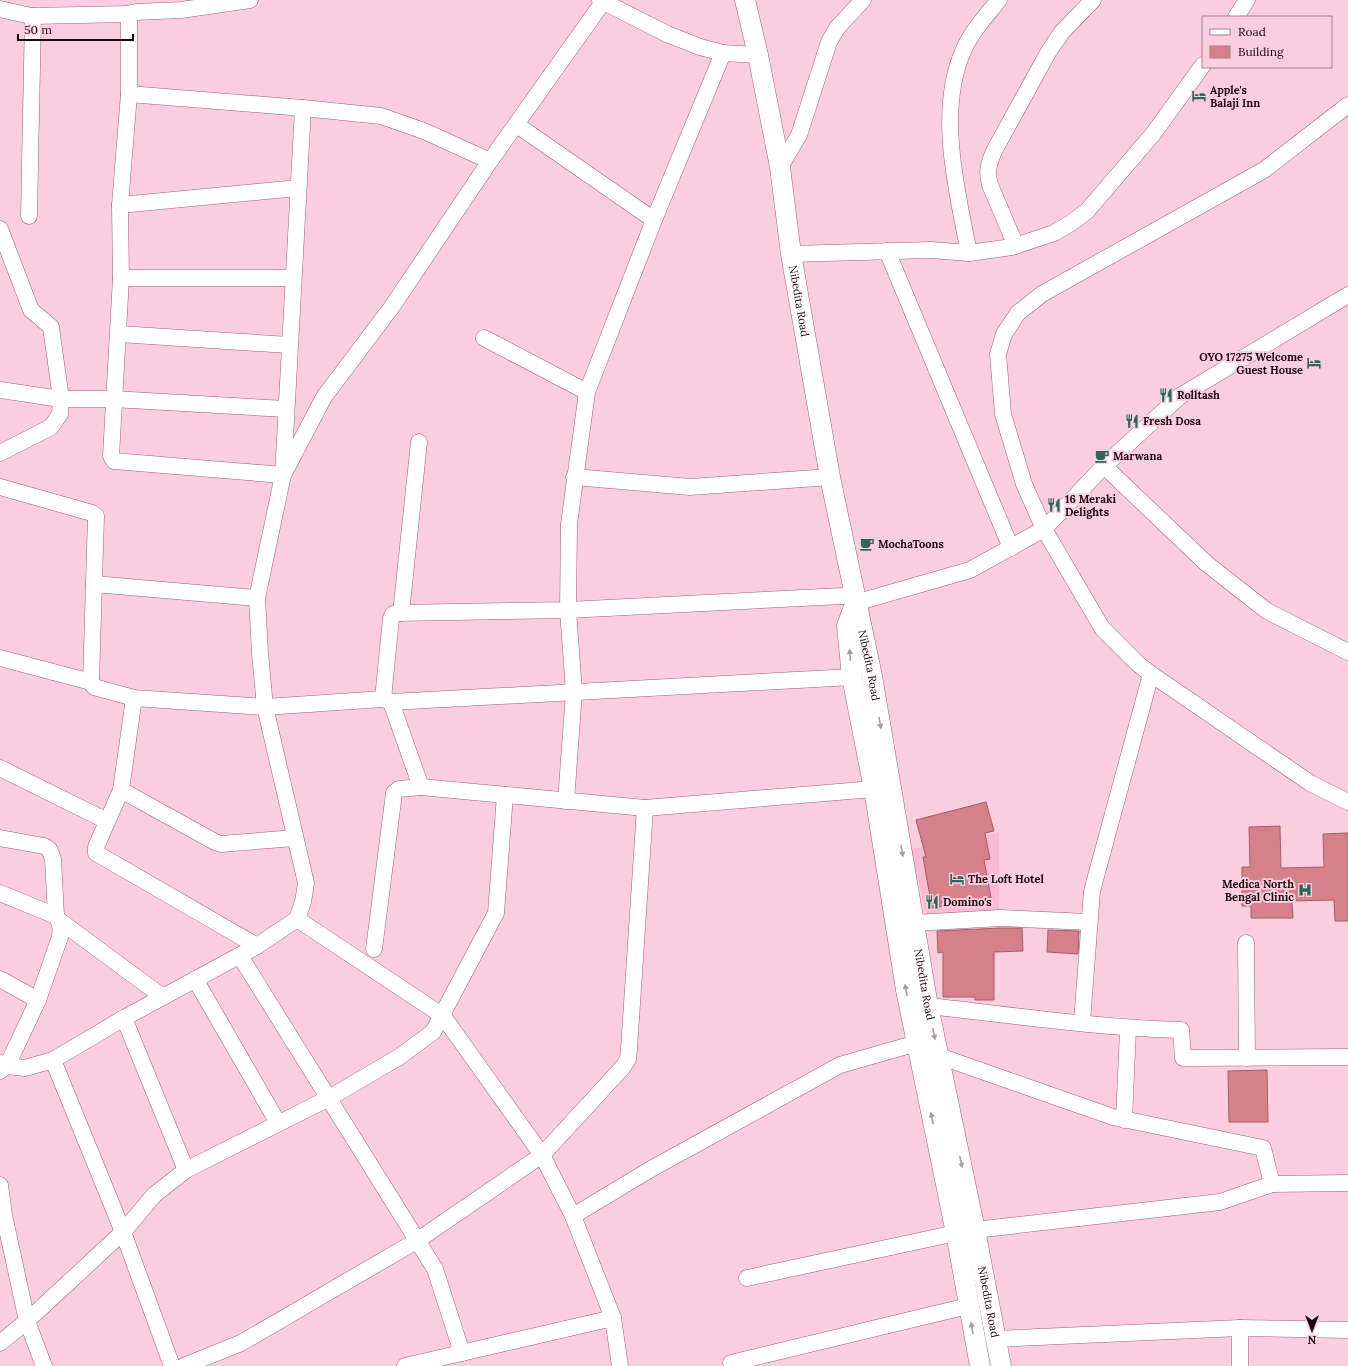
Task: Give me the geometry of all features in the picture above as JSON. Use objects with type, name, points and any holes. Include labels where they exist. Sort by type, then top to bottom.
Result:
[{"type":"street","points":[[0,10],[33,16],[130,14],[181,5],[250,0]]},
{"type":"street","name":"Nibedita Road","points":[[745,0],[758,55],[780,167],[791,254],[830,477],[854,598],[872,676],[928,1006],[939,1056],[966,1232],[968,1306],[980,1366]]},
{"type":"street","points":[[780,167],[799,135],[829,42],[837,28],[863,0]]},
{"type":"street","points":[[969,253],[952,160],[951,115],[956,71],[973,31],[999,0]]},
{"type":"street","points":[[1016,246],[990,185],[987,176],[988,166],[994,151],[1049,51],[1062,32],[1093,0]]},
{"type":"street","points":[[1237,16],[1247,0]]},
{"type":"street","points":[[283,475],[324,398],[391,308],[490,161],[601,1],[667,34],[700,47],[723,53],[758,55]]},
{"type":"street","points":[[130,14],[129,94],[120,205],[121,278],[119,334],[113,399],[111,456],[114,461],[283,475]]},
{"type":"street","points":[[29,216],[33,16]]},
{"type":"street","points":[[566,801],[574,692],[568,610],[569,524],[574,478],[587,392],[654,220],[723,53]]},
{"type":"street","points":[[791,254],[931,250],[969,253],[1016,246],[1054,233],[1071,224],[1087,211],[1154,134],[1202,66]]},
{"type":"street","points":[[129,94],[303,108],[387,118],[490,161]]},
{"type":"street","points":[[1348,105],[1264,170],[1042,294],[1018,313],[1004,334],[998,354],[1003,414],[1024,484],[1044,529],[1102,628],[1138,664],[1151,674],[1310,784],[1348,802]]},
{"type":"street","points":[[0,838],[44,846],[49,849],[53,859],[60,937],[38,1000],[2,1067],[25,1068],[53,1060],[124,1018],[240,956],[297,918],[303,902],[306,883],[265,707],[257,598],[283,475],[303,108]]},
{"type":"street","points":[[516,125],[654,220]]},
{"type":"street","points":[[120,205],[298,188]]},
{"type":"street","points":[[0,229],[31,310],[51,327],[61,398],[60,414],[51,427],[0,453]]},
{"type":"street","points":[[887,251],[1011,548]]},
{"type":"street","points":[[121,278],[293,278]]},
{"type":"street","points":[[421,787],[387,701],[391,618],[393,614],[401,612],[568,610],[778,599],[854,598],[970,570],[1044,529],[1104,466],[1180,396],[1348,295]]},
{"type":"street","points":[[119,334],[289,345]]},
{"type":"street","points":[[484,338],[587,392]]},
{"type":"street","points":[[0,390],[61,398],[113,399],[286,409]]},
{"type":"street","points":[[401,612],[419,442]]},
{"type":"street","points":[[1104,466],[1208,564],[1267,611],[1347,648]]},
{"type":"street","points":[[574,478],[690,487],[830,477]]},
{"type":"street","points":[[0,487],[94,514],[96,518],[91,682],[94,687],[134,698],[265,707],[852,677]]},
{"type":"street","points":[[94,584],[257,598]]},
{"type":"street","name":"Nibedita Road","points":[[854,598],[847,626],[852,677],[874,789],[906,990],[917,1043],[1001,1366]]},
{"type":"street","points":[[0,658],[91,682]]},
{"type":"street","points":[[1082,1022],[1089,922],[1094,883],[1151,674]]},
{"type":"street","points":[[134,698],[120,790],[96,847],[98,854],[257,946]]},
{"type":"street","points":[[0,768],[107,821]]},
{"type":"street","points":[[374,949],[394,793],[399,789],[421,787],[645,808],[874,789]]},
{"type":"street","points":[[120,790],[221,844],[295,838]]},
{"type":"street","points":[[0,1343],[27,1321],[123,1232],[154,1196],[186,1170],[329,1098],[399,1057],[433,1032],[443,1016],[496,913],[505,796]]},
{"type":"street","points":[[184,1366],[241,1343],[418,1240],[542,1155],[623,1067],[628,1059],[645,808]]},
{"type":"street","points":[[0,893],[58,919],[163,997]]},
{"type":"street","points":[[297,918],[443,1016],[542,1155],[573,1216],[613,1318],[620,1366]]},
{"type":"street","points":[[914,923],[1000,918],[1089,922]]},
{"type":"street","points":[[1246,943],[1247,1058]]},
{"type":"street","points":[[240,956],[435,1269],[441,1282],[462,1353]]},
{"type":"street","points":[[0,979],[38,1000]]},
{"type":"street","points":[[195,979],[278,1123]]},
{"type":"street","points":[[928,1006],[1082,1022],[1128,1029],[1181,1030],[1183,1058],[1348,1057]]},
{"type":"street","points":[[124,1018],[186,1170]]},
{"type":"street","points":[[1124,1120],[1128,1029]]},
{"type":"street","points":[[573,1216],[651,1169],[840,1064],[917,1043]]},
{"type":"street","points":[[939,1056],[1124,1120],[1263,1148],[1272,1184]]},
{"type":"street","points":[[53,1060],[123,1232],[172,1366]]},
{"type":"street","points":[[747,1278],[966,1232],[1220,1202],[1272,1184],[1348,1183]]},
{"type":"street","points":[[0,1185],[4,1215],[27,1321],[44,1366]]},
{"type":"street","points":[[731,1363],[968,1306]]},
{"type":"street","points":[[405,1366],[613,1318]]},
{"type":"street","points":[[1240,1328],[1240,1366]]},
{"type":"street","points":[[995,1339],[1240,1328],[1348,1330]]},
{"type":"shaded area","points":[[999,833],[999,914],[927,918],[911,849]]},
{"type":"building","points":[[986,802],[994,831],[985,833],[990,859],[984,860],[991,898],[932,908],[923,857],[926,857],[916,820]]},
{"type":"building","points":[[1280,826],[1281,868],[1324,867],[1323,834],[1348,833],[1348,921],[1335,921],[1334,900],[1292,901],[1293,918],[1251,918],[1251,906],[1242,906],[1242,867],[1250,867],[1249,827]]},
{"type":"building","points":[[1022,928],[1023,951],[994,952],[994,1000],[975,1000],[975,997],[943,997],[943,952],[938,953],[937,931]]},
{"type":"building","points":[[1048,930],[1079,931],[1078,954],[1047,952]]},
{"type":"building","points":[[1267,1070],[1268,1122],[1229,1122],[1228,1071]]},
{"type":"place","name":"Apple's Balaji Inn","points":[[1199,96]]},
{"type":"place","name":"OYO 17275 Welcome Guest House","points":[[1314,363]]},
{"type":"place","name":"Rolltash","points":[[1166,395]]},
{"type":"place","name":"Fresh Dosa","points":[[1132,421]]},
{"type":"place","name":"Marwana","points":[[1102,456]]},
{"type":"place","name":"16 Meraki Delights","points":[[1054,505]]},
{"type":"place","name":"MochaToons","points":[[867,544]]},
{"type":"place","name":"The Loft Hotel","points":[[957,879]]},
{"type":"place","name":"Medica North Bengal Clinic","points":[[1305,890]]},
{"type":"place","name":"Domino's","points":[[932,902]]}]
